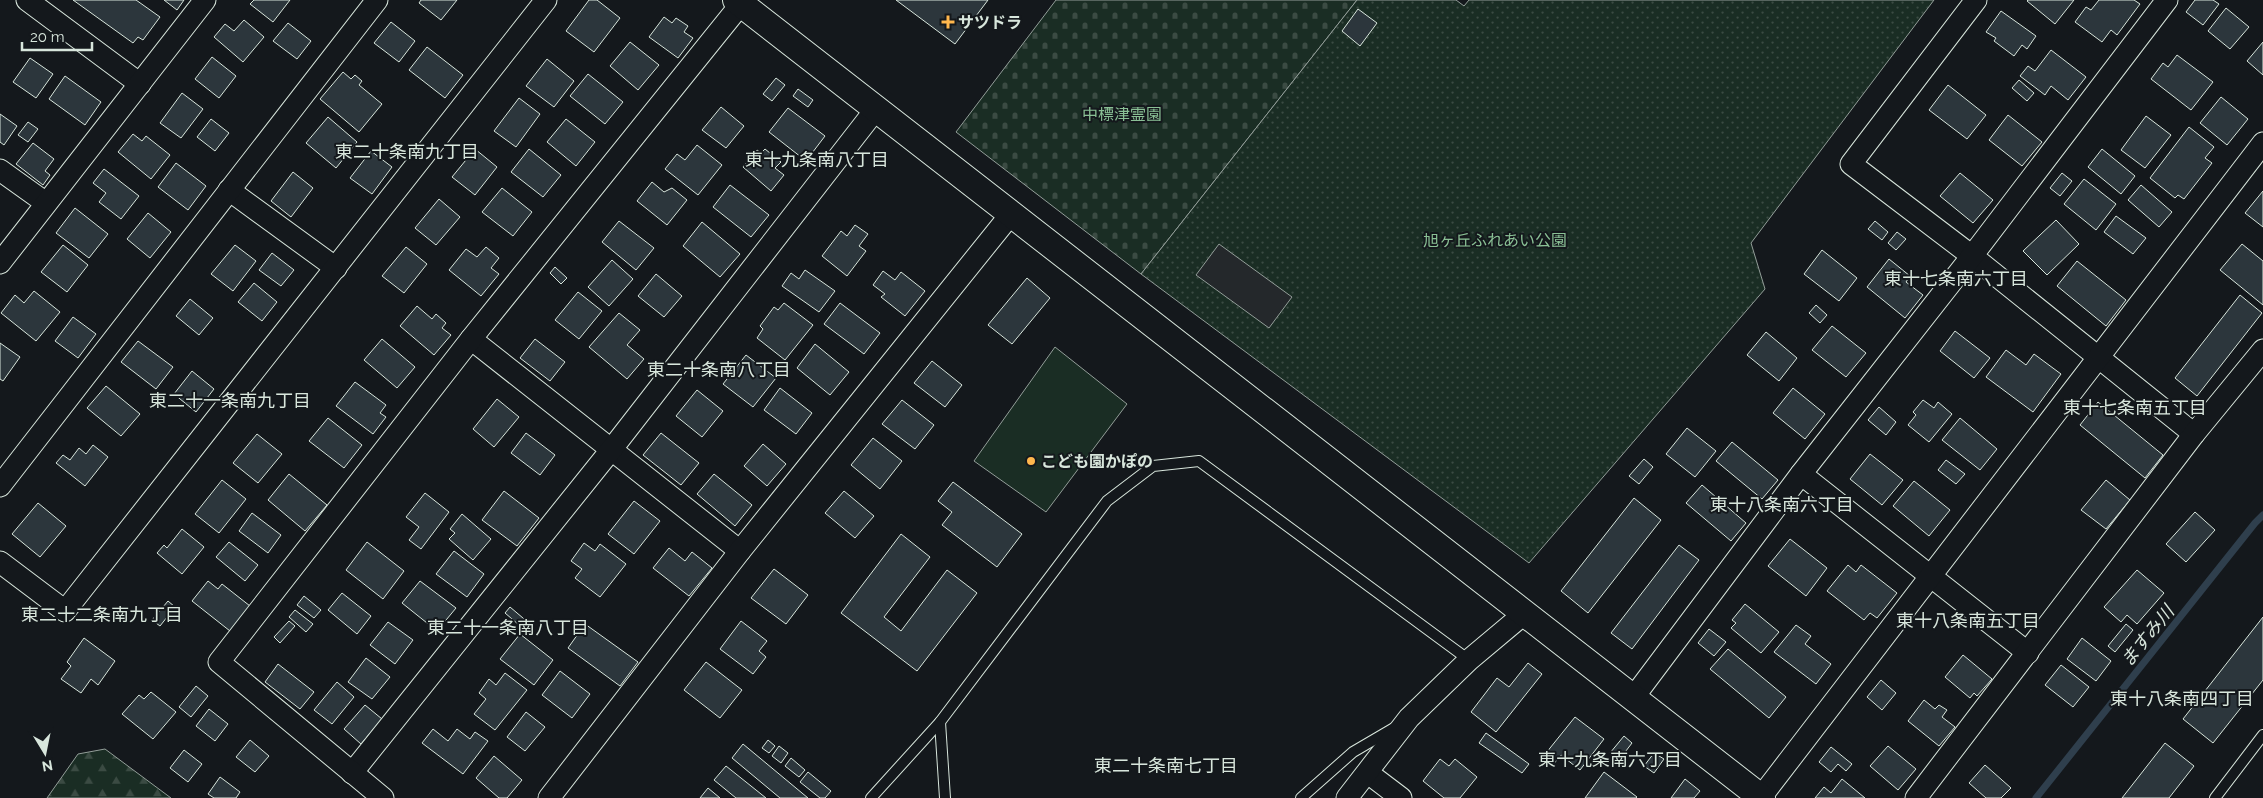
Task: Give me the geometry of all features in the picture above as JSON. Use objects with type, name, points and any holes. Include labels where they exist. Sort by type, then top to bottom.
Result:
[{"type":"street","points":[[27,0],[140,84]]},
{"type":"street","points":[[0,263],[205,0]]},
{"type":"street","points":[[0,486],[377,0]]},
{"type":"street","points":[[0,562],[65,611],[546,0]]},
{"type":"street","points":[[1976,0],[1851,164],[1972,256],[2194,434]]},
{"type":"street","points":[[1633,698],[1801,474],[1972,256],[2167,0]]},
{"type":"street","points":[[383,798],[219,662],[739,2],[1762,797],[2263,143]]},
{"type":"street","points":[[352,773],[611,450],[876,109]]},
{"type":"street","points":[[0,170],[46,203]]},
{"type":"street","points":[[229,190],[336,268]]},
{"type":"street","points":[[549,798],[740,551],[1010,214]]},
{"type":"street","points":[[471,340],[740,551]]},
{"type":"street","points":[[1916,798],[2194,434],[2263,350]]},
{"type":"street","points":[[1801,474],[2028,653]]},
{"type":"street","points":[[1347,798],[1409,718],[1469,660],[1524,613]]},
{"type":"street","points":[[1368,773],[1401,798]]},
{"type":"lane","points":[[871,798],[940,722],[1107,501],[1152,466],[1199,461],[1469,660]]},
{"type":"lane","points":[[1301,798],[1353,752],[1409,718]]},
{"type":"lane","points":[[940,722],[945,798]]},
{"type":"lane","points":[[2214,798],[2263,735]]},
{"type":"green space","name":"中標津霊園","points":[[1056,0],[1357,0],[1141,274],[956,132]]},
{"type":"green space","name":"旭ヶ丘ふれあい公園","points":[[1357,0],[1456,0],[1464,6],[1469,0],[1934,0],[1751,243],[1765,289],[1529,563],[1141,274]]},
{"type":"green space","points":[[1055,347],[1127,404],[1046,512],[974,461]]},
{"type":"green space","points":[[105,749],[171,798],[47,798],[78,754]]},
{"type":"shaded area","points":[[1219,244],[1292,297],[1269,328],[1196,275]]},
{"type":"building","points":[[73,0],[136,0],[160,17],[143,40],[138,37],[133,43]]},
{"type":"building","points":[[164,0],[184,0],[177,10]]},
{"type":"building","points":[[254,0],[290,0],[273,22],[250,4]]},
{"type":"building","points":[[421,0],[457,0],[441,20],[419,3]]},
{"type":"building","points":[[589,0],[597,0],[620,18],[594,52],[566,31]]},
{"type":"building","name":"サツドラ","points":[[896,0],[988,0],[955,44]]},
{"type":"building","points":[[2028,0],[2074,0],[2055,24]]},
{"type":"building","points":[[2099,0],[2134,0],[2140,4],[2117,35],[2111,30],[2102,42],[2075,22],[2086,7],[2091,10]]},
{"type":"building","points":[[2195,0],[2213,0],[2219,4],[2203,25],[2186,12]]},
{"type":"building","points":[[2226,8],[2249,27],[2230,49],[2208,31]]},
{"type":"building","points":[[1358,9],[1377,23],[1360,46],[1342,31]]},
{"type":"building","points":[[2001,11],[2036,36],[2027,49],[2022,45],[2014,56],[1994,41],[1996,38],[1986,32]]},
{"type":"building","points":[[664,17],[672,23],[676,18],[688,26],[684,32],[693,38],[678,58],[649,37]]},
{"type":"building","points":[[244,20],[264,37],[243,62],[214,37],[225,24],[234,31]]},
{"type":"building","points":[[391,22],[415,41],[399,62],[374,43]]},
{"type":"building","points":[[288,23],[311,41],[297,59],[273,41]]},
{"type":"building","points":[[630,42],[659,65],[638,90],[610,66]]},
{"type":"building","points":[[2263,42],[2263,75],[2247,61]]},
{"type":"building","points":[[427,47],[463,75],[445,98],[409,70]]},
{"type":"building","points":[[2051,50],[2086,77],[2068,100],[2051,86],[2045,95],[2020,76],[2028,66],[2035,71]]},
{"type":"building","points":[[2177,55],[2213,82],[2191,110],[2151,79],[2163,63],[2168,67]]},
{"type":"building","points":[[212,57],[236,76],[219,98],[195,79]]},
{"type":"building","points":[[30,58],[53,74],[36,98],[13,82]]},
{"type":"building","points":[[547,59],[574,81],[554,107],[526,86]]},
{"type":"building","points":[[343,72],[351,79],[355,75],[362,81],[359,85],[382,104],[359,132],[320,99]]},
{"type":"building","points":[[588,74],[623,102],[605,124],[570,96]]},
{"type":"building","points":[[65,76],[101,102],[85,125],[49,99]]},
{"type":"building","points":[[776,78],[785,85],[772,101],[763,94]]},
{"type":"building","points":[[2019,80],[2034,93],[2027,101],[2012,88]]},
{"type":"building","points":[[1948,85],[1986,115],[1967,139],[1929,110]]},
{"type":"building","points":[[798,89],[813,100],[808,107],[793,96]]},
{"type":"building","points":[[182,93],[203,109],[181,138],[160,123]]},
{"type":"building","points":[[2221,97],[2248,119],[2227,145],[2200,123]]},
{"type":"building","points":[[519,98],[540,114],[516,147],[494,131]]},
{"type":"building","points":[[721,107],[744,126],[726,148],[702,130]]},
{"type":"building","points":[[788,108],[825,136],[806,161],[769,132]]},
{"type":"building","points":[[0,114],[17,126],[4,145],[0,142]]},
{"type":"building","points":[[2008,115],[2042,142],[2022,166],[1989,140]]},
{"type":"building","points":[[2146,116],[2171,135],[2145,168],[2121,150]]},
{"type":"building","points":[[328,117],[357,142],[336,168],[306,143]]},
{"type":"building","points":[[211,119],[229,133],[215,151],[197,137]]},
{"type":"building","points":[[566,119],[595,142],[576,166],[547,142]]},
{"type":"building","points":[[28,122],[38,129],[28,142],[18,135]]},
{"type":"building","points":[[2189,127],[2214,147],[2205,158],[2212,163],[2184,199],[2178,195],[2175,198],[2150,178]]},
{"type":"building","points":[[133,134],[142,141],[146,136],[170,155],[151,179],[118,152]]},
{"type":"building","points":[[33,143],[54,159],[45,171],[50,175],[43,185],[16,164]]},
{"type":"building","points":[[697,145],[722,165],[698,195],[665,169],[677,154],[685,160]]},
{"type":"building","points":[[475,149],[497,167],[475,195],[452,177]]},
{"type":"building","points":[[529,149],[561,175],[543,197],[511,172]]},
{"type":"building","points":[[765,149],[781,162],[775,168],[784,175],[771,191],[743,167],[757,150],[761,153]]},
{"type":"building","points":[[2102,149],[2135,176],[2121,194],[2088,167]]},
{"type":"building","points":[[371,151],[392,167],[372,194],[350,178]]},
{"type":"building","points":[[176,163],[206,186],[188,210],[158,187]]},
{"type":"building","points":[[104,169],[139,196],[121,219],[99,202],[106,193],[93,183]]},
{"type":"building","points":[[293,172],[313,188],[291,217],[271,201]]},
{"type":"building","points":[[1960,173],[1993,200],[1973,223],[1940,196]]},
{"type":"building","points":[[2062,173],[2072,181],[2060,196],[2050,188]]},
{"type":"building","points":[[2084,179],[2116,204],[2096,230],[2064,204]]},
{"type":"building","points":[[652,182],[664,192],[672,188],[687,200],[667,225],[637,201]]},
{"type":"building","points":[[730,185],[769,215],[751,237],[713,207]]},
{"type":"building","points":[[2141,185],[2172,212],[2159,227],[2128,200]]},
{"type":"building","points":[[502,188],[532,212],[513,236],[482,212]]},
{"type":"building","points":[[2263,191],[2263,227],[2245,213]]},
{"type":"building","points":[[439,199],[460,217],[436,245],[415,228]]},
{"type":"building","points":[[75,208],[108,234],[89,258],[56,233]]},
{"type":"building","points":[[148,213],[171,232],[150,258],[127,239]]},
{"type":"building","points":[[2116,216],[2146,238],[2133,254],[2104,232]]},
{"type":"building","points":[[2056,220],[2079,244],[2047,275],[2023,251]]},
{"type":"building","points":[[619,221],[654,248],[636,270],[602,242]]},
{"type":"building","points":[[1875,221],[1888,232],[1882,240],[1868,229]]},
{"type":"building","points":[[702,222],[740,254],[720,277],[683,246]]},
{"type":"building","points":[[855,225],[868,234],[859,246],[866,251],[847,276],[822,256],[841,231],[847,236]]},
{"type":"building","points":[[1897,232],[1906,239],[1896,250],[1888,243]]},
{"type":"building","points":[[2242,244],[2263,261],[2263,305],[2220,270]]},
{"type":"building","points":[[63,245],[88,265],[67,292],[41,272]]},
{"type":"building","points":[[235,245],[256,261],[233,291],[211,274]]},
{"type":"building","points":[[406,247],[427,264],[404,293],[382,276]]},
{"type":"building","points":[[486,247],[499,258],[491,268],[499,274],[481,296],[449,270],[466,249],[477,257]]},
{"type":"building","points":[[1822,250],[1857,278],[1839,301],[1804,274]]},
{"type":"building","points":[[272,253],[294,270],[281,286],[259,270]]},
{"type":"building","points":[[1889,259],[1910,276],[1906,282],[1923,295],[1905,318],[1867,287]]},
{"type":"building","points":[[612,260],[633,279],[609,306],[588,287]]},
{"type":"building","points":[[2077,261],[2126,300],[2106,326],[2057,286]]},
{"type":"building","points":[[555,267],[567,278],[561,284],[550,273]]},
{"type":"building","points":[[805,270],[835,291],[819,312],[782,286],[791,273],[799,279]]},
{"type":"building","points":[[883,271],[895,280],[901,272],[925,291],[905,316],[881,297],[885,294],[873,285]]},
{"type":"building","points":[[656,274],[682,296],[664,317],[638,296]]},
{"type":"building","points":[[1027,278],[1050,298],[1012,344],[988,325]]},
{"type":"building","points":[[254,283],[277,302],[262,321],[238,302]]},
{"type":"building","points":[[34,291],[60,312],[36,341],[1,313],[15,295],[24,303]]},
{"type":"building","points":[[578,292],[602,311],[579,339],[555,320]]},
{"type":"building","points":[[2240,295],[2262,313],[2197,396],[2175,378]]},
{"type":"building","points":[[190,299],[213,318],[199,335],[176,316]]},
{"type":"building","points":[[784,303],[813,325],[785,360],[757,338],[763,329],[760,326],[774,307],[778,310]]},
{"type":"building","points":[[840,303],[880,333],[864,354],[824,324]]},
{"type":"building","points":[[1816,305],[1827,315],[1820,323],[1809,313]]},
{"type":"building","points":[[417,306],[432,319],[436,314],[446,323],[442,328],[451,335],[434,355],[400,326]]},
{"type":"building","points":[[619,313],[640,330],[627,345],[644,359],[627,379],[589,347]]},
{"type":"building","points":[[73,317],[96,334],[78,358],[55,341]]},
{"type":"building","points":[[1832,326],[1866,353],[1846,377],[1812,350]]},
{"type":"building","points":[[1955,331],[1990,358],[1974,378],[1940,351]]},
{"type":"building","points":[[1766,332],[1797,358],[1779,381],[1747,355]]},
{"type":"building","points":[[382,339],[415,367],[397,388],[364,360]]},
{"type":"building","points":[[535,339],[565,362],[550,381],[520,358]]},
{"type":"building","points":[[138,341],[173,367],[156,389],[121,362]]},
{"type":"building","points":[[0,343],[20,357],[3,381],[0,379]]},
{"type":"building","points":[[815,344],[849,372],[830,395],[797,368]]},
{"type":"building","points":[[2006,350],[2026,365],[2034,354],[2061,374],[2033,412],[1986,377]]},
{"type":"building","points":[[746,355],[776,378],[753,407],[723,384]]},
{"type":"building","points":[[932,361],[962,385],[945,407],[914,383]]},
{"type":"building","points":[[192,371],[214,389],[196,412],[174,394]]},
{"type":"building","points":[[355,382],[386,405],[380,413],[386,417],[373,434],[336,406]]},
{"type":"building","points":[[106,386],[140,414],[121,436],[87,408]]},
{"type":"building","points":[[780,388],[812,413],[796,434],[764,410]]},
{"type":"building","points":[[1793,388],[1825,414],[1805,439],[1773,413]]},
{"type":"building","points":[[697,390],[723,411],[702,437],[676,416]]},
{"type":"building","points":[[497,399],[519,417],[494,447],[473,429]]},
{"type":"building","points":[[902,400],[934,425],[915,449],[882,424]]},
{"type":"building","points":[[1923,400],[1934,408],[1938,402],[1952,414],[1929,442],[1908,425],[1916,415],[1913,412]]},
{"type":"building","points":[[2098,402],[2163,455],[2145,478],[2080,425]]},
{"type":"building","points":[[1879,407],[1896,422],[1886,435],[1868,420]]},
{"type":"building","points":[[328,418],[362,445],[344,468],[309,441]]},
{"type":"building","points":[[1960,418],[1997,449],[1980,470],[1942,440]]},
{"type":"building","points":[[1687,428],[1716,451],[1695,477],[1666,454]]},
{"type":"building","points":[[526,433],[555,455],[540,475],[511,453]]},
{"type":"building","points":[[661,433],[699,463],[681,485],[643,455]]},
{"type":"building","points":[[257,434],[282,454],[258,483],[233,463]]},
{"type":"building","points":[[873,438],[902,461],[880,489],[851,465]]},
{"type":"building","points":[[1732,442],[1778,480],[1762,499],[1716,461]]},
{"type":"building","points":[[763,444],[786,464],[767,486],[744,466]]},
{"type":"building","points":[[93,445],[108,457],[85,486],[56,463],[63,455],[70,460],[79,448],[86,454]]},
{"type":"building","points":[[1870,454],[1903,480],[1882,505],[1850,479]]},
{"type":"building","points":[[1644,459],[1653,467],[1639,484],[1629,476]]},
{"type":"building","points":[[1946,460],[1965,474],[1956,484],[1938,470]]},
{"type":"building","points":[[289,474],[327,505],[305,531],[268,500]]},
{"type":"building","points":[[714,474],[752,505],[735,526],[697,494]]},
{"type":"building","points":[[222,480],[246,499],[219,533],[195,514]]},
{"type":"building","points":[[2106,480],[2130,500],[2106,529],[2081,510]]},
{"type":"building","points":[[1914,481],[1950,510],[1929,536],[1893,506]]},
{"type":"building","points":[[953,482],[1022,534],[997,567],[942,525],[952,512],[938,501]]},
{"type":"building","points":[[1702,485],[1746,523],[1731,541],[1686,503]]},
{"type":"building","points":[[504,491],[539,518],[517,546],[482,520]]},
{"type":"building","points":[[844,491],[874,516],[855,538],[825,513]]},
{"type":"building","points":[[425,493],[449,512],[421,549],[409,540],[419,527],[406,517]]},
{"type":"building","points":[[1634,498],[1661,520],[1588,613],[1561,591]]},
{"type":"building","points":[[634,501],[660,521],[634,554],[608,534]]},
{"type":"building","points":[[38,503],[66,526],[40,557],[12,534]]},
{"type":"building","points":[[2195,512],[2215,530],[2186,562],[2166,544]]},
{"type":"building","points":[[252,513],[281,535],[268,553],[239,531]]},
{"type":"building","points":[[462,514],[491,539],[473,560],[449,539],[455,533],[450,529]]},
{"type":"building","points":[[182,529],[204,547],[182,574],[157,553],[164,545],[167,548]]},
{"type":"building","points":[[901,534],[930,557],[884,617],[901,631],[947,570],[977,593],[917,671],[841,613]]},
{"type":"building","points":[[1790,539],[1827,568],[1806,596],[1768,566]]},
{"type":"building","points":[[229,542],[258,565],[245,581],[216,557]]},
{"type":"building","points":[[367,542],[404,571],[383,599],[346,570]]},
{"type":"building","points":[[584,543],[595,551],[600,544],[626,564],[600,597],[575,578],[582,569],[571,561]]},
{"type":"building","points":[[1679,545],[1699,560],[1632,649],[1611,633]]},
{"type":"building","points":[[669,548],[685,561],[692,552],[712,568],[689,596],[653,568]]},
{"type":"building","points":[[454,551],[484,574],[467,597],[436,574]]},
{"type":"building","points":[[1848,565],[1856,572],[1861,565],[1897,593],[1877,618],[1870,613],[1864,620],[1827,591]]},
{"type":"building","points":[[774,569],[808,595],[786,624],[751,598]]},
{"type":"building","points":[[2137,570],[2164,593],[2137,624],[2127,615],[2121,622],[2104,607]]},
{"type":"building","points":[[208,581],[218,589],[222,584],[250,606],[230,631],[192,601]]},
{"type":"building","points":[[420,581],[456,608],[437,631],[402,603]]},
{"type":"building","points":[[342,593],[371,616],[357,634],[328,610]]},
{"type":"building","points":[[304,596],[321,610],[314,618],[297,605]]},
{"type":"building","points":[[168,601],[175,607],[160,626],[152,620]]},
{"type":"building","points":[[1745,604],[1779,632],[1761,653],[1731,628],[1736,623],[1732,620]]},
{"type":"building","points":[[510,607],[530,624],[525,630],[505,613]]},
{"type":"building","points":[[295,610],[313,624],[306,632],[289,617]]},
{"type":"building","points":[[2263,617],[2263,680],[2213,743],[2183,719]]},
{"type":"building","points":[[289,621],[295,626],[280,643],[274,637]]},
{"type":"building","points":[[741,621],[767,641],[759,651],[766,657],[753,674],[720,649]]},
{"type":"building","points":[[388,622],[413,640],[395,664],[370,645]]},
{"type":"building","points":[[585,624],[638,662],[620,686],[568,648]]},
{"type":"building","points":[[2126,624],[2133,630],[2115,652],[2108,646]]},
{"type":"building","points":[[1796,625],[1811,636],[1805,644],[1831,664],[1816,684],[1774,652]]},
{"type":"building","points":[[1709,629],[1726,642],[1714,656],[1698,643]]},
{"type":"building","points":[[520,634],[553,660],[534,685],[500,659]]},
{"type":"building","points":[[84,638],[115,661],[98,685],[91,679],[81,693],[61,679],[71,666],[67,662]]},
{"type":"building","points":[[2082,638],[2111,661],[2096,681],[2067,659]]},
{"type":"building","points":[[1728,649],[1786,697],[1769,718],[1710,669]]},
{"type":"building","points":[[1963,655],[1992,679],[1977,696],[1974,693],[1970,698],[1945,677]]},
{"type":"building","points":[[366,658],[390,677],[372,699],[348,682]]},
{"type":"building","points":[[706,662],[742,690],[720,718],[684,690]]},
{"type":"building","points":[[1528,663],[1542,674],[1496,732],[1471,712],[1497,678],[1509,687]]},
{"type":"building","points":[[278,664],[314,692],[300,709],[265,682]]},
{"type":"building","points":[[2061,665],[2089,687],[2073,707],[2045,685]]},
{"type":"building","points":[[560,671],[590,694],[572,718],[542,695]]},
{"type":"building","points":[[505,673],[527,690],[495,730],[474,714],[486,699],[479,693],[489,679],[496,685]]},
{"type":"building","points":[[1881,680],[1896,693],[1882,710],[1867,697]]},
{"type":"building","points":[[337,682],[354,697],[332,724],[314,710]]},
{"type":"building","points":[[196,686],[208,696],[191,717],[179,707]]},
{"type":"building","points":[[151,692],[176,712],[153,739],[122,714],[139,695],[144,699]]},
{"type":"building","points":[[1924,700],[1935,709],[1939,705],[1947,710],[1942,717],[1955,727],[1939,746],[1908,721]]},
{"type":"building","points":[[365,705],[382,719],[361,744],[344,729]]},
{"type":"building","points":[[209,709],[228,724],[215,741],[196,726]]},
{"type":"building","points":[[526,712],[545,727],[525,751],[507,737]]},
{"type":"building","points":[[1575,717],[1604,739],[1580,770],[1561,755],[1552,766],[1542,758]]},
{"type":"building","points":[[433,729],[448,741],[457,729],[470,739],[475,732],[488,741],[463,774],[422,743]]},
{"type":"building","points":[[1486,733],[1529,764],[1522,773],[1479,743]]},
{"type":"building","points":[[1624,736],[1632,743],[1619,760],[1610,753]]},
{"type":"building","points":[[250,740],[269,756],[255,772],[236,757]]},
{"type":"building","points":[[768,740],[775,746],[769,753],[762,748]]},
{"type":"building","points":[[2165,743],[2194,766],[2169,798],[2122,798]]},
{"type":"building","points":[[743,744],[808,798],[780,798],[732,758]]},
{"type":"building","points":[[779,746],[788,753],[781,763],[772,756]]},
{"type":"building","points":[[1888,746],[1916,769],[1898,790],[1870,766]]},
{"type":"building","points":[[1831,747],[1852,764],[1846,771],[1838,764],[1831,772],[1819,762]]},
{"type":"building","points":[[184,750],[202,764],[188,782],[170,768]]},
{"type":"building","points":[[1654,753],[1664,759],[1654,773],[1644,766]]},
{"type":"building","points":[[494,756],[522,780],[507,798],[499,798],[476,778]]},
{"type":"building","points":[[791,758],[805,770],[799,777],[785,766]]},
{"type":"building","points":[[1440,759],[1449,766],[1455,759],[1477,777],[1460,798],[1444,798],[1423,781]]},
{"type":"building","points":[[1985,765],[2011,788],[2001,798],[1986,798],[1969,783]]},
{"type":"building","points":[[726,766],[766,798],[736,798],[714,780]]},
{"type":"building","points":[[808,772],[831,791],[825,798],[820,798],[800,782]]},
{"type":"building","points":[[1604,772],[1637,797],[1585,798]]},
{"type":"building","points":[[220,777],[240,792],[236,798],[214,798],[208,794]]},
{"type":"building","points":[[1685,779],[1700,791],[1694,798],[1671,798]]},
{"type":"building","points":[[1842,779],[1865,798],[1815,798],[1824,787],[1831,793]]},
{"type":"building","points":[[708,788],[720,798],[700,798]]},
{"type":"waterway","name":"ますみ川","points":[[2036,798],[2263,515]]},
{"type":"place","name":"サツドラ","points":[[948,22]]},
{"type":"place","name":"こども園かぽの","points":[[1031,461]]},
{"type":"district","name":"東二十条南九丁目","points":[[407,151]]},
{"type":"district","name":"東十九条南八丁目","points":[[817,159]]},
{"type":"district","name":"東十七条南六丁目","points":[[1956,278]]},
{"type":"district","name":"東二十条南八丁目","points":[[719,369]]},
{"type":"district","name":"東二十一条南九丁目","points":[[230,400]]},
{"type":"district","name":"東十七条南五丁目","points":[[2135,407]]},
{"type":"district","name":"東十八条南六丁目","points":[[1782,504]]},
{"type":"district","name":"東二十二条南九丁目","points":[[102,614]]},
{"type":"district","name":"東十八条南五丁目","points":[[1968,620]]},
{"type":"district","name":"東二十一条南八丁目","points":[[508,627]]},
{"type":"district","name":"東十八条南四丁目","points":[[2182,698]]},
{"type":"district","name":"東十九条南六丁目","points":[[1610,759]]},
{"type":"district","name":"東二十条南七丁目","points":[[1166,765]]}]
